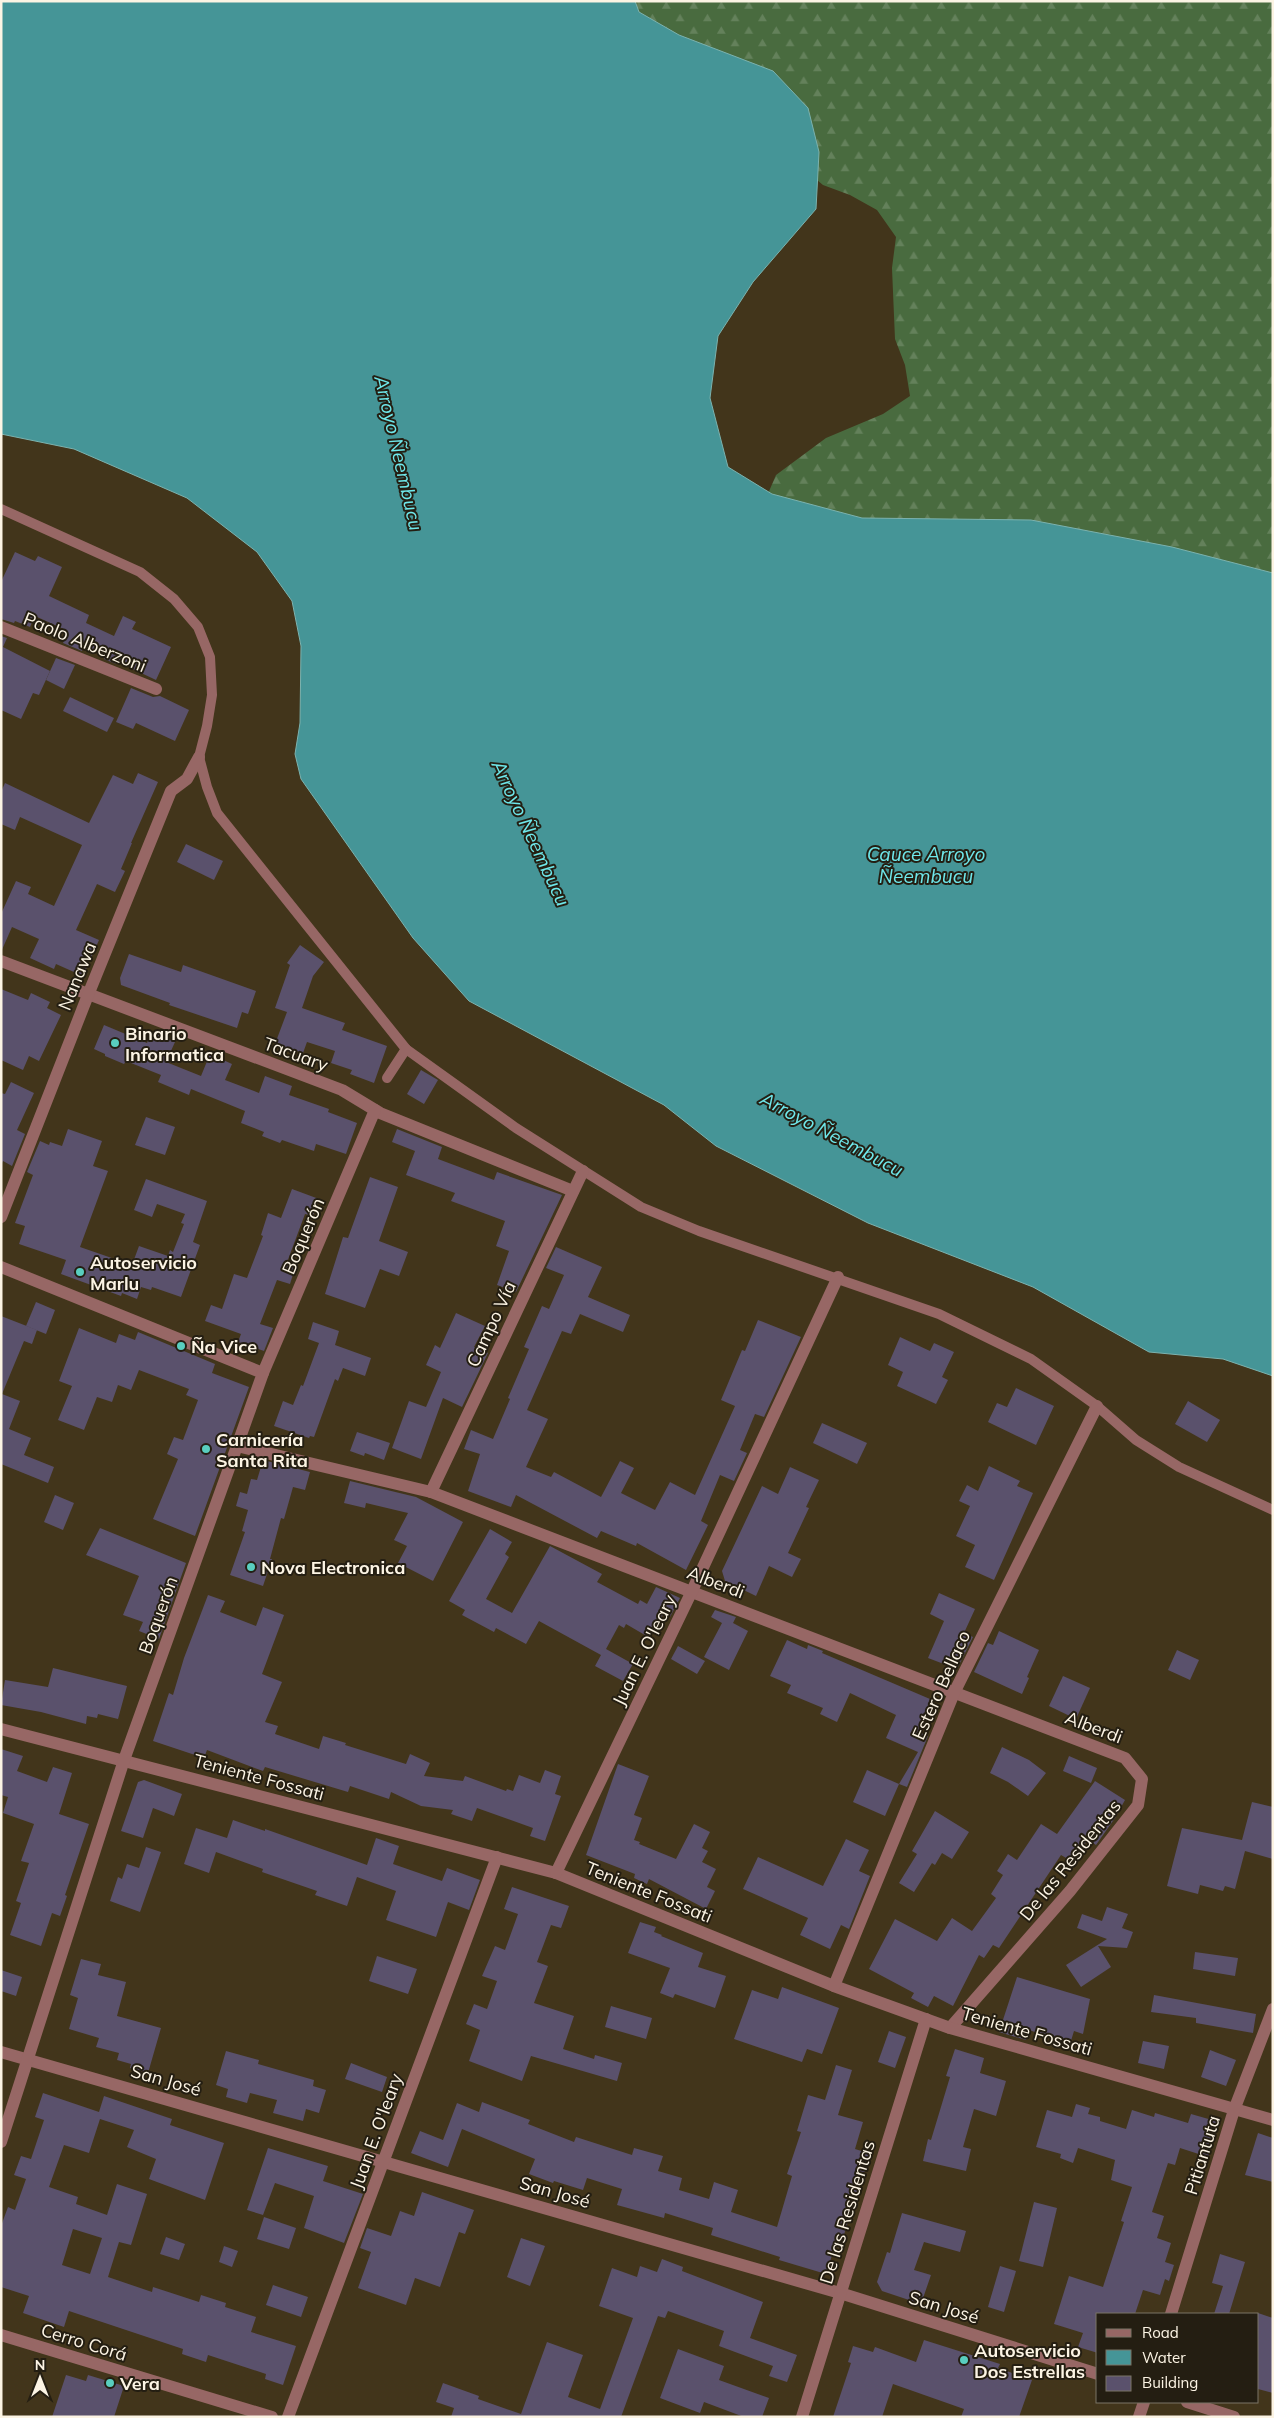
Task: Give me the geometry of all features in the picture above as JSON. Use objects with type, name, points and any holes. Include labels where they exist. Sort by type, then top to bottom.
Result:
[{"type":"street","name":"Paolo Alberzoni","points":[[1,627],[156,689]]},
{"type":"street","name":"Nanawa","points":[[1,1217],[171,791],[187,779],[199,757]]},
{"type":"street","name":"Tacuary","points":[[1,961],[342,1090],[375,1110],[573,1191]]},
{"type":"street","name":"Boquerón","points":[[1,2142],[124,1760],[237,1446],[264,1373],[375,1110]]},
{"type":"street","name":"Campo Vía","points":[[431,1492],[583,1171]]},
{"type":"street","points":[[1,1266],[264,1373]]},
{"type":"street","name":"Juan E. O'leary","points":[[556,1873],[692,1591],[838,1277]]},
{"type":"street","name":"Estero Bellaco","points":[[834,1986],[954,1693],[1097,1406]]},
{"type":"street","name":"Alberdi","points":[[237,1446],[431,1492],[1125,1758],[1142,1779],[1138,1805]]},
{"type":"street","name":"Teniente Fossati","points":[[1,1729],[556,1873],[834,1986],[950,2028],[1273,2120]]},
{"type":"street","name":"De las Residentas","points":[[950,2028],[1070,1891],[1138,1805]]},
{"type":"street","name":"Juan E. O'leary","points":[[288,2417],[497,1857]]},
{"type":"street","name":"Pitiantuta","points":[[1171,2313],[1234,2110],[1273,2009]]},
{"type":"street","name":"De las Residentas","points":[[802,2417],[926,2019]]},
{"type":"street","name":"San José","points":[[1,2052],[840,2293],[1096,2373]]},
{"type":"street","name":"Cerro Corá","points":[[1,2335],[272,2417]]},
{"type":"street","points":[[1139,2417],[1144,2403]]},
{"type":"street","points":[[1190,2403],[1234,2417]]},
{"type":"lane","points":[[1,509],[140,572],[174,599],[198,627],[210,657],[212,695],[199,757],[207,788],[217,813],[406,1049],[516,1128],[641,1207],[699,1231],[838,1277],[939,1314],[1031,1359],[1097,1406],[1136,1440],[1179,1467],[1273,1510]]},
{"type":"lane","points":[[386,1078],[406,1049]]},
{"type":"green space","points":[[604,1],[1273,1],[1273,594],[764,503],[776,475],[826,438],[883,414],[910,396],[905,365],[895,339],[892,268],[896,237],[877,210],[850,195],[823,185]]},
{"type":"water","name":"Cauce Arroyo Ñeembucu","points":[[1,1],[635,1],[639,12],[679,35],[773,71],[808,108],[819,152],[816,209],[753,282],[718,336],[710,398],[728,467],[772,494],[862,518],[1031,520],[1172,547],[1273,573],[1273,1376],[1223,1359],[1149,1352],[1033,1287],[868,1223],[716,1146],[664,1105],[469,1001],[413,938],[301,779],[295,754],[300,723],[301,646],[292,601],[257,552],[187,498],[74,449],[1,434]]},
{"type":"building","points":[[15,552],[35,561],[38,556],[62,567],[49,596],[89,615],[86,623],[114,636],[123,616],[136,622],[132,629],[171,647],[156,680],[118,662],[116,664],[104,659],[105,656],[83,647],[82,651],[63,643],[68,631],[35,616],[30,627],[15,621],[14,623],[1,619],[1,582]]},
{"type":"building","points":[[1,636],[7,638],[3,647],[50,671],[39,695],[33,693],[21,719],[1,710]]},
{"type":"building","points":[[56,658],[75,665],[64,689],[46,680]]},
{"type":"building","points":[[131,688],[153,697],[160,696],[189,710],[175,741],[136,723],[133,729],[116,722]]},
{"type":"building","points":[[70,697],[114,718],[107,732],[63,711]]},
{"type":"building","points":[[138,773],[158,782],[131,843],[121,869],[125,871],[115,892],[97,884],[76,930],[99,940],[83,976],[56,964],[54,969],[30,958],[39,939],[12,927],[1,952],[1,914],[16,881],[31,887],[28,894],[54,906],[82,845],[20,817],[15,830],[1,824],[1,792],[5,783],[89,823],[113,775],[133,784]]},
{"type":"building","points":[[186,844],[223,861],[214,880],[177,862]]},
{"type":"building","points":[[300,945],[324,962],[313,976],[302,1008],[345,1023],[342,1030],[387,1046],[374,1083],[350,1074],[352,1070],[331,1063],[335,1051],[307,1042],[303,1053],[275,1044],[287,1012],[275,1008],[290,965],[287,963]]},
{"type":"building","points":[[129,954],[181,972],[183,965],[256,991],[248,1014],[242,1012],[237,1028],[169,1005],[170,1003],[121,985],[120,978]]},
{"type":"building","points":[[1,989],[28,1000],[31,993],[50,1002],[47,1008],[61,1015],[39,1061],[29,1056],[23,1070],[1,1060]]},
{"type":"building","points":[[104,1025],[147,1043],[152,1032],[175,1042],[166,1062],[201,1076],[210,1054],[232,1064],[225,1080],[259,1093],[265,1076],[292,1086],[289,1095],[329,1109],[328,1112],[357,1123],[346,1154],[316,1144],[314,1151],[282,1140],[280,1143],[262,1136],[264,1132],[241,1123],[245,1111],[191,1089],[189,1095],[158,1082],[161,1075],[126,1061],[124,1064],[105,1056],[105,1054],[94,1049]]},
{"type":"building","points":[[421,1070],[438,1080],[424,1104],[407,1094]]},
{"type":"building","points":[[11,1082],[34,1093],[17,1130],[25,1134],[12,1166],[3,1161],[1,1165],[1,1093],[5,1094]]},
{"type":"building","points":[[146,1117],[175,1127],[165,1155],[135,1145]]},
{"type":"building","points":[[68,1129],[102,1141],[93,1166],[108,1171],[80,1247],[132,1265],[139,1246],[168,1256],[170,1250],[173,1252],[184,1224],[181,1223],[185,1214],[157,1204],[152,1217],[134,1210],[146,1179],[207,1201],[193,1242],[200,1245],[181,1297],[152,1287],[151,1290],[141,1287],[137,1299],[122,1293],[121,1296],[61,1274],[66,1260],[19,1244],[25,1226],[15,1223],[33,1175],[27,1172],[40,1141],[49,1145],[50,1142],[62,1146]]},
{"type":"building","points":[[397,1129],[442,1147],[438,1159],[494,1180],[497,1172],[562,1195],[516,1292],[497,1285],[509,1251],[496,1246],[505,1221],[451,1201],[455,1193],[406,1175],[415,1151],[392,1142]]},
{"type":"building","points":[[370,1177],[398,1187],[379,1241],[408,1252],[399,1276],[380,1269],[365,1308],[325,1294],[343,1237],[348,1238]]},
{"type":"building","points":[[292,1189],[319,1199],[313,1216],[305,1214],[286,1265],[295,1268],[290,1284],[277,1280],[260,1324],[273,1328],[264,1351],[238,1342],[241,1334],[205,1321],[211,1305],[222,1309],[234,1274],[247,1278],[263,1236],[261,1235],[268,1213],[281,1218]]},
{"type":"building","points":[[556,1247],[602,1267],[588,1297],[630,1315],[623,1332],[580,1314],[571,1334],[562,1331],[527,1410],[548,1419],[526,1467],[551,1477],[554,1472],[601,1497],[620,1461],[634,1468],[621,1493],[655,1510],[670,1482],[695,1495],[735,1406],[721,1400],[742,1350],[745,1351],[758,1320],[801,1337],[764,1417],[755,1414],[740,1450],[747,1453],[734,1481],[720,1475],[701,1521],[708,1525],[686,1570],[637,1543],[636,1546],[601,1531],[597,1538],[516,1495],[511,1507],[468,1491],[480,1454],[464,1449],[471,1430],[493,1439],[529,1349],[524,1347],[542,1306],[549,1309],[564,1275],[546,1268]]},
{"type":"building","points":[[36,1302],[55,1310],[46,1334],[26,1326]]},
{"type":"building","points":[[456,1313],[485,1326],[474,1347],[488,1353],[462,1407],[443,1398],[421,1459],[392,1448],[409,1401],[426,1407],[441,1372],[426,1365],[435,1345],[440,1348]]},
{"type":"building","points":[[1,1316],[37,1330],[32,1344],[24,1341],[2,1394],[20,1401],[9,1429],[31,1438],[24,1455],[54,1467],[48,1483],[1,1464]]},
{"type":"building","points":[[313,1322],[339,1331],[335,1345],[371,1358],[365,1376],[343,1368],[338,1381],[335,1379],[314,1437],[310,1436],[309,1438],[274,1426],[283,1401],[293,1405],[301,1385],[303,1386],[319,1343],[308,1339]]},
{"type":"building","points":[[79,1328],[116,1343],[119,1334],[135,1340],[138,1332],[215,1364],[212,1373],[249,1387],[195,1536],[153,1519],[178,1459],[167,1454],[174,1437],[183,1440],[198,1400],[186,1395],[189,1389],[139,1370],[131,1390],[118,1385],[112,1402],[97,1397],[84,1430],[58,1420],[72,1386],[59,1381]]},
{"type":"building","points":[[900,1337],[930,1351],[934,1343],[954,1352],[942,1377],[948,1380],[936,1404],[897,1386],[903,1372],[888,1365]]},
{"type":"building","points":[[1016,1388],[1054,1406],[1036,1445],[988,1422],[997,1403],[1007,1407]]},
{"type":"building","points":[[1188,1401],[1220,1420],[1207,1442],[1175,1424]]},
{"type":"building","points":[[822,1423],[867,1443],[857,1464],[813,1443]]},
{"type":"building","points":[[357,1432],[390,1443],[384,1460],[365,1453],[364,1456],[350,1451]]},
{"type":"building","points":[[263,1460],[310,1472],[305,1490],[293,1487],[284,1519],[281,1518],[270,1559],[272,1559],[263,1586],[230,1575],[245,1532],[242,1531],[248,1510],[236,1506],[240,1492],[247,1494],[251,1479],[257,1480]]},
{"type":"building","points":[[989,1466],[1020,1481],[1017,1486],[1033,1493],[994,1580],[965,1567],[975,1545],[956,1536],[970,1506],[959,1501],[967,1485],[978,1491]]},
{"type":"building","points":[[790,1467],[819,1480],[806,1507],[809,1508],[788,1553],[801,1559],[792,1577],[769,1566],[756,1596],[725,1581],[722,1571],[762,1486],[778,1494]]},
{"type":"building","points":[[350,1481],[416,1497],[463,1522],[433,1581],[398,1563],[407,1546],[394,1540],[408,1513],[366,1503],[365,1508],[344,1503]]},
{"type":"building","points":[[55,1495],[74,1503],[63,1530],[44,1522]]},
{"type":"building","points":[[100,1528],[186,1563],[159,1639],[139,1631],[143,1622],[123,1615],[139,1576],[86,1555]]},
{"type":"building","points":[[490,1529],[512,1542],[505,1554],[509,1557],[486,1599],[512,1613],[550,1546],[602,1574],[597,1582],[638,1604],[640,1600],[647,1604],[656,1587],[680,1598],[670,1617],[664,1613],[650,1638],[626,1624],[624,1628],[619,1625],[606,1649],[633,1664],[623,1681],[595,1666],[601,1655],[539,1621],[526,1644],[496,1628],[494,1632],[462,1615],[465,1610],[449,1601]]},
{"type":"building","points":[[939,1593],[975,1609],[964,1633],[973,1637],[957,1669],[928,1658],[944,1621],[930,1614]]},
{"type":"building","points":[[208,1595],[225,1601],[220,1612],[256,1626],[263,1607],[284,1615],[262,1674],[282,1682],[265,1722],[278,1726],[275,1734],[319,1749],[323,1736],[406,1764],[410,1754],[430,1763],[424,1776],[463,1781],[465,1776],[506,1791],[507,1789],[513,1791],[519,1775],[540,1783],[545,1770],[561,1776],[555,1794],[561,1796],[545,1841],[530,1836],[533,1828],[477,1808],[472,1821],[451,1814],[453,1810],[421,1806],[391,1792],[389,1799],[350,1786],[348,1792],[265,1767],[263,1771],[207,1750],[204,1758],[153,1741],[169,1693],[173,1695],[184,1658]]},
{"type":"building","points":[[715,1610],[736,1617],[733,1623],[748,1631],[729,1670],[704,1657],[722,1623],[711,1617]]},
{"type":"building","points":[[999,1631],[1039,1650],[1022,1694],[974,1672],[988,1643],[993,1645]]},
{"type":"building","points":[[787,1640],[807,1649],[808,1645],[823,1651],[822,1653],[930,1699],[919,1732],[928,1736],[907,1787],[899,1784],[918,1752],[886,1738],[896,1715],[850,1693],[837,1722],[820,1714],[823,1708],[787,1693],[791,1685],[770,1676]]},
{"type":"building","points":[[678,1646],[705,1661],[697,1674],[671,1659]]},
{"type":"building","points":[[1177,1650],[1199,1660],[1190,1680],[1168,1670]]},
{"type":"building","points":[[53,1668],[127,1686],[118,1719],[98,1714],[97,1718],[87,1716],[86,1724],[41,1712],[1,1705],[5,1680],[48,1687]]},
{"type":"building","points":[[1063,1676],[1090,1688],[1076,1719],[1049,1706]]},
{"type":"building","points":[[1002,1747],[1029,1760],[1046,1773],[1028,1796],[1008,1782],[990,1773]]},
{"type":"building","points":[[1,1749],[23,1756],[17,1771],[47,1782],[53,1767],[72,1773],[59,1814],[89,1824],[65,1895],[67,1896],[60,1916],[52,1913],[41,1946],[10,1935],[21,1903],[16,1901],[29,1863],[21,1861],[34,1824],[3,1813],[8,1797],[1,1795]]},
{"type":"building","points":[[1069,1756],[1097,1768],[1091,1783],[1063,1771]]},
{"type":"building","points":[[618,1764],[649,1776],[634,1815],[642,1818],[634,1840],[640,1842],[639,1844],[676,1859],[694,1824],[710,1832],[702,1848],[708,1851],[702,1862],[716,1869],[707,1887],[715,1891],[706,1909],[649,1879],[647,1884],[634,1878],[635,1874],[586,1855]]},
{"type":"building","points":[[867,1770],[899,1784],[885,1816],[853,1802]]},
{"type":"building","points":[[144,1780],[182,1794],[174,1816],[153,1808],[143,1838],[121,1831],[138,1782]]},
{"type":"building","points":[[1095,1781],[1125,1800],[1115,1818],[1096,1845],[1088,1839],[1073,1862],[1061,1855],[999,1948],[993,1945],[984,1958],[979,1955],[953,2006],[934,1996],[928,2007],[911,1998],[914,1993],[869,1969],[895,1919],[937,1941],[952,1918],[972,1931],[996,1898],[991,1894],[1003,1875],[997,1871],[1008,1854],[1017,1860],[1041,1824],[1057,1834]]},
{"type":"building","points":[[1252,1802],[1273,1807],[1273,1859],[1245,1851],[1235,1889],[1225,1886],[1223,1891],[1200,1885],[1198,1894],[1167,1886],[1182,1828],[1242,1840]]},
{"type":"building","points":[[935,1811],[969,1832],[952,1859],[942,1853],[935,1865],[932,1863],[914,1892],[899,1883],[917,1854],[912,1851]]},
{"type":"building","points":[[233,1820],[265,1831],[265,1829],[367,1865],[376,1838],[399,1846],[393,1864],[442,1881],[447,1868],[480,1880],[469,1910],[448,1902],[436,1937],[386,1920],[396,1891],[357,1877],[347,1906],[315,1895],[317,1891],[262,1872],[263,1869],[216,1852],[209,1873],[184,1864],[196,1828],[227,1838]]},
{"type":"building","points":[[846,1839],[869,1850],[859,1871],[870,1876],[849,1929],[841,1925],[830,1949],[800,1935],[808,1918],[743,1889],[758,1857],[823,1886]]},
{"type":"building","points":[[146,1847],[161,1852],[140,1912],[110,1901],[118,1877],[122,1879],[127,1864],[139,1868]]},
{"type":"building","points":[[512,1887],[569,1906],[561,1928],[551,1925],[537,1962],[548,1966],[534,2003],[574,2016],[563,2049],[594,2059],[595,2055],[622,2063],[617,2081],[531,2056],[522,2081],[469,2061],[480,2030],[466,2024],[474,2004],[487,2009],[497,1981],[482,1976],[495,1946],[505,1950],[518,1914],[504,1909]]},
{"type":"building","points":[[1107,1907],[1128,1914],[1122,1928],[1133,1932],[1127,1948],[1098,1946],[1111,1967],[1081,1987],[1066,1965],[1107,1939],[1077,1928],[1082,1914],[1102,1921]]},
{"type":"building","points":[[640,1922],[656,1927],[654,1932],[661,1936],[703,1953],[698,1967],[726,1976],[715,2008],[675,1994],[673,1998],[660,1993],[670,1968],[628,1953]]},
{"type":"building","points":[[1195,1952],[1238,1958],[1235,1976],[1193,1969]]},
{"type":"building","points":[[377,1956],[417,1969],[408,1994],[369,1981]]},
{"type":"building","points":[[81,1959],[101,1964],[98,1975],[126,1982],[117,2016],[161,2028],[148,2073],[130,2068],[131,2064],[117,2060],[119,2053],[96,2047],[99,2038],[69,2029],[78,1998],[70,1995]]},
{"type":"building","points":[[1,1970],[22,1977],[16,1996],[1,1991]]},
{"type":"building","points":[[1017,1977],[1090,1999],[1083,2034],[1074,2031],[1070,2044],[1029,2030],[1026,2040],[999,2032]]},
{"type":"building","points":[[782,1987],[839,2008],[822,2054],[807,2049],[802,2062],[734,2039],[752,1990],[778,1999]]},
{"type":"building","points":[[1154,1995],[1256,2014],[1253,2033],[1196,2023],[1196,2018],[1151,2012]]},
{"type":"building","points":[[611,2006],[652,2018],[646,2039],[605,2027]]},
{"type":"building","points":[[889,2031],[906,2037],[895,2068],[878,2062]]},
{"type":"building","points":[[1143,2041],[1169,2046],[1164,2069],[1138,2063]]},
{"type":"building","points":[[955,2049],[984,2058],[980,2073],[1006,2081],[996,2116],[974,2109],[963,2147],[971,2149],[966,2171],[923,2161],[928,2139],[931,2140],[950,2077],[946,2076]]},
{"type":"building","points":[[1210,2050],[1236,2060],[1226,2086],[1201,2077]]},
{"type":"building","points":[[226,2051],[259,2060],[258,2064],[314,2080],[313,2086],[326,2090],[319,2113],[306,2109],[303,2121],[273,2113],[277,2100],[250,2093],[247,2103],[226,2097],[228,2089],[216,2085]]},
{"type":"building","points":[[351,2063],[387,2077],[382,2092],[345,2079]]},
{"type":"building","points":[[836,2065],[852,2070],[838,2115],[863,2122],[855,2149],[871,2154],[865,2172],[863,2172],[840,2248],[835,2246],[826,2274],[779,2260],[780,2257],[711,2235],[713,2228],[665,2213],[664,2218],[617,2205],[622,2189],[587,2178],[583,2190],[554,2181],[553,2183],[529,2174],[535,2159],[462,2129],[448,2167],[411,2153],[420,2131],[443,2140],[457,2103],[479,2112],[482,2102],[530,2120],[528,2124],[574,2142],[576,2137],[632,2155],[634,2148],[663,2156],[658,2171],[682,2178],[679,2190],[709,2199],[714,2182],[738,2190],[731,2212],[777,2227],[792,2176],[787,2174],[801,2132],[797,2131],[808,2095],[825,2100]]},
{"type":"building","points":[[43,2093],[99,2112],[104,2096],[172,2119],[170,2125],[224,2143],[205,2200],[149,2179],[156,2159],[127,2147],[134,2130],[100,2119],[89,2153],[64,2145],[49,2187],[78,2197],[76,2204],[107,2215],[117,2184],[147,2194],[131,2245],[119,2242],[108,2277],[152,2292],[153,2287],[199,2302],[201,2295],[226,2303],[225,2307],[256,2317],[251,2332],[296,2346],[283,2385],[265,2379],[266,2374],[208,2355],[206,2362],[182,2354],[183,2349],[69,2311],[64,2327],[23,2313],[29,2296],[1,2287],[1,2226],[8,2207],[15,2210],[26,2179],[14,2175],[21,2156],[31,2159],[44,2120],[35,2117]],"holes":[[[73,2229],[102,2238],[90,2274],[62,2265]]]},
{"type":"building","points":[[1076,2104],[1090,2108],[1088,2114],[1100,2117],[1100,2121],[1126,2129],[1132,2110],[1154,2117],[1155,2113],[1188,2123],[1191,2114],[1219,2122],[1208,2157],[1180,2148],[1175,2165],[1168,2163],[1152,2212],[1164,2216],[1157,2238],[1171,2243],[1165,2262],[1174,2265],[1169,2281],[1165,2279],[1160,2295],[1143,2290],[1135,2313],[1096,2313],[1096,2352],[1078,2347],[1083,2333],[1054,2324],[1069,2276],[1103,2287],[1124,2222],[1121,2221],[1132,2187],[1111,2180],[1115,2160],[1078,2148],[1073,2163],[1060,2158],[1061,2154],[1036,2147],[1047,2110],[1072,2117]]},
{"type":"building","points":[[1258,2133],[1273,2138],[1273,2182],[1245,2175]]},
{"type":"building","points":[[268,2148],[328,2166],[323,2181],[363,2194],[344,2243],[304,2228],[314,2196],[275,2183],[263,2215],[247,2210]]},
{"type":"building","points":[[422,2192],[474,2210],[465,2234],[459,2232],[440,2287],[415,2278],[406,2305],[358,2288],[371,2252],[360,2248],[367,2228],[391,2236],[400,2211],[414,2216]]},
{"type":"building","points":[[1034,2202],[1057,2208],[1043,2267],[1019,2261]]},
{"type":"building","points":[[902,2213],[966,2231],[960,2252],[924,2242],[914,2270],[931,2275],[921,2304],[882,2291],[877,2282],[887,2252],[890,2253]]},
{"type":"building","points":[[264,2217],[296,2228],[289,2249],[257,2239]]},
{"type":"building","points":[[166,2237],[185,2244],[179,2260],[160,2254]]},
{"type":"building","points":[[521,2238],[545,2246],[530,2286],[507,2277]]},
{"type":"building","points":[[224,2246],[238,2251],[232,2267],[219,2262]]},
{"type":"building","points":[[1220,2254],[1245,2262],[1229,2313],[1214,2313],[1223,2286],[1212,2283]]},
{"type":"building","points":[[662,2259],[683,2267],[682,2271],[763,2302],[750,2338],[797,2355],[787,2382],[769,2376],[773,2366],[719,2346],[724,2331],[668,2311],[665,2318],[658,2316],[621,2417],[451,2417],[454,2408],[436,2402],[443,2383],[479,2396],[478,2399],[521,2414],[547,2342],[583,2355],[568,2397],[600,2409],[633,2318],[599,2306],[612,2268],[637,2277],[640,2266],[657,2272]]},
{"type":"building","points":[[1000,2266],[1016,2271],[1004,2312],[988,2307]]},
{"type":"building","points":[[273,2285],[308,2297],[301,2317],[266,2305]]},
{"type":"building","points":[[1259,2313],[1273,2318],[1273,2393],[1259,2389]]},
{"type":"building","points":[[924,2340],[1000,2364],[998,2368],[1032,2380],[1019,2417],[961,2417],[964,2409],[893,2384],[882,2417],[833,2417],[851,2363],[848,2362],[853,2346],[873,2352],[875,2347],[916,2362]]},
{"type":"building","points":[[678,2349],[724,2366],[719,2380],[769,2398],[762,2417],[744,2417],[704,2402],[700,2413],[660,2398]]},
{"type":"building","points":[[66,2375],[86,2381],[88,2375],[124,2386],[114,2417],[52,2417]]},
{"type":"place","name":"Binario Informatica","points":[[115,1043]]},
{"type":"place","name":"Autoservicio Marlu","points":[[80,1272]]},
{"type":"place","name":"Ña Vice","points":[[181,1346]]},
{"type":"place","name":"Carnicería Santa Rita","points":[[206,1449]]},
{"type":"place","name":"Nova Electronica","points":[[251,1567]]},
{"type":"place","name":"Autoservicio Dos Estrellas","points":[[964,2360]]},
{"type":"place","name":"Vera","points":[[110,2383]]},
{"type":"water label","name":"Arroyo Ñeembucu","points":[[399,453]]},
{"type":"water label","name":"Arroyo Ñeembucu","points":[[531,833]]},
{"type":"water label","name":"Arroyo Ñeembucu","points":[[832,1134]]}]
